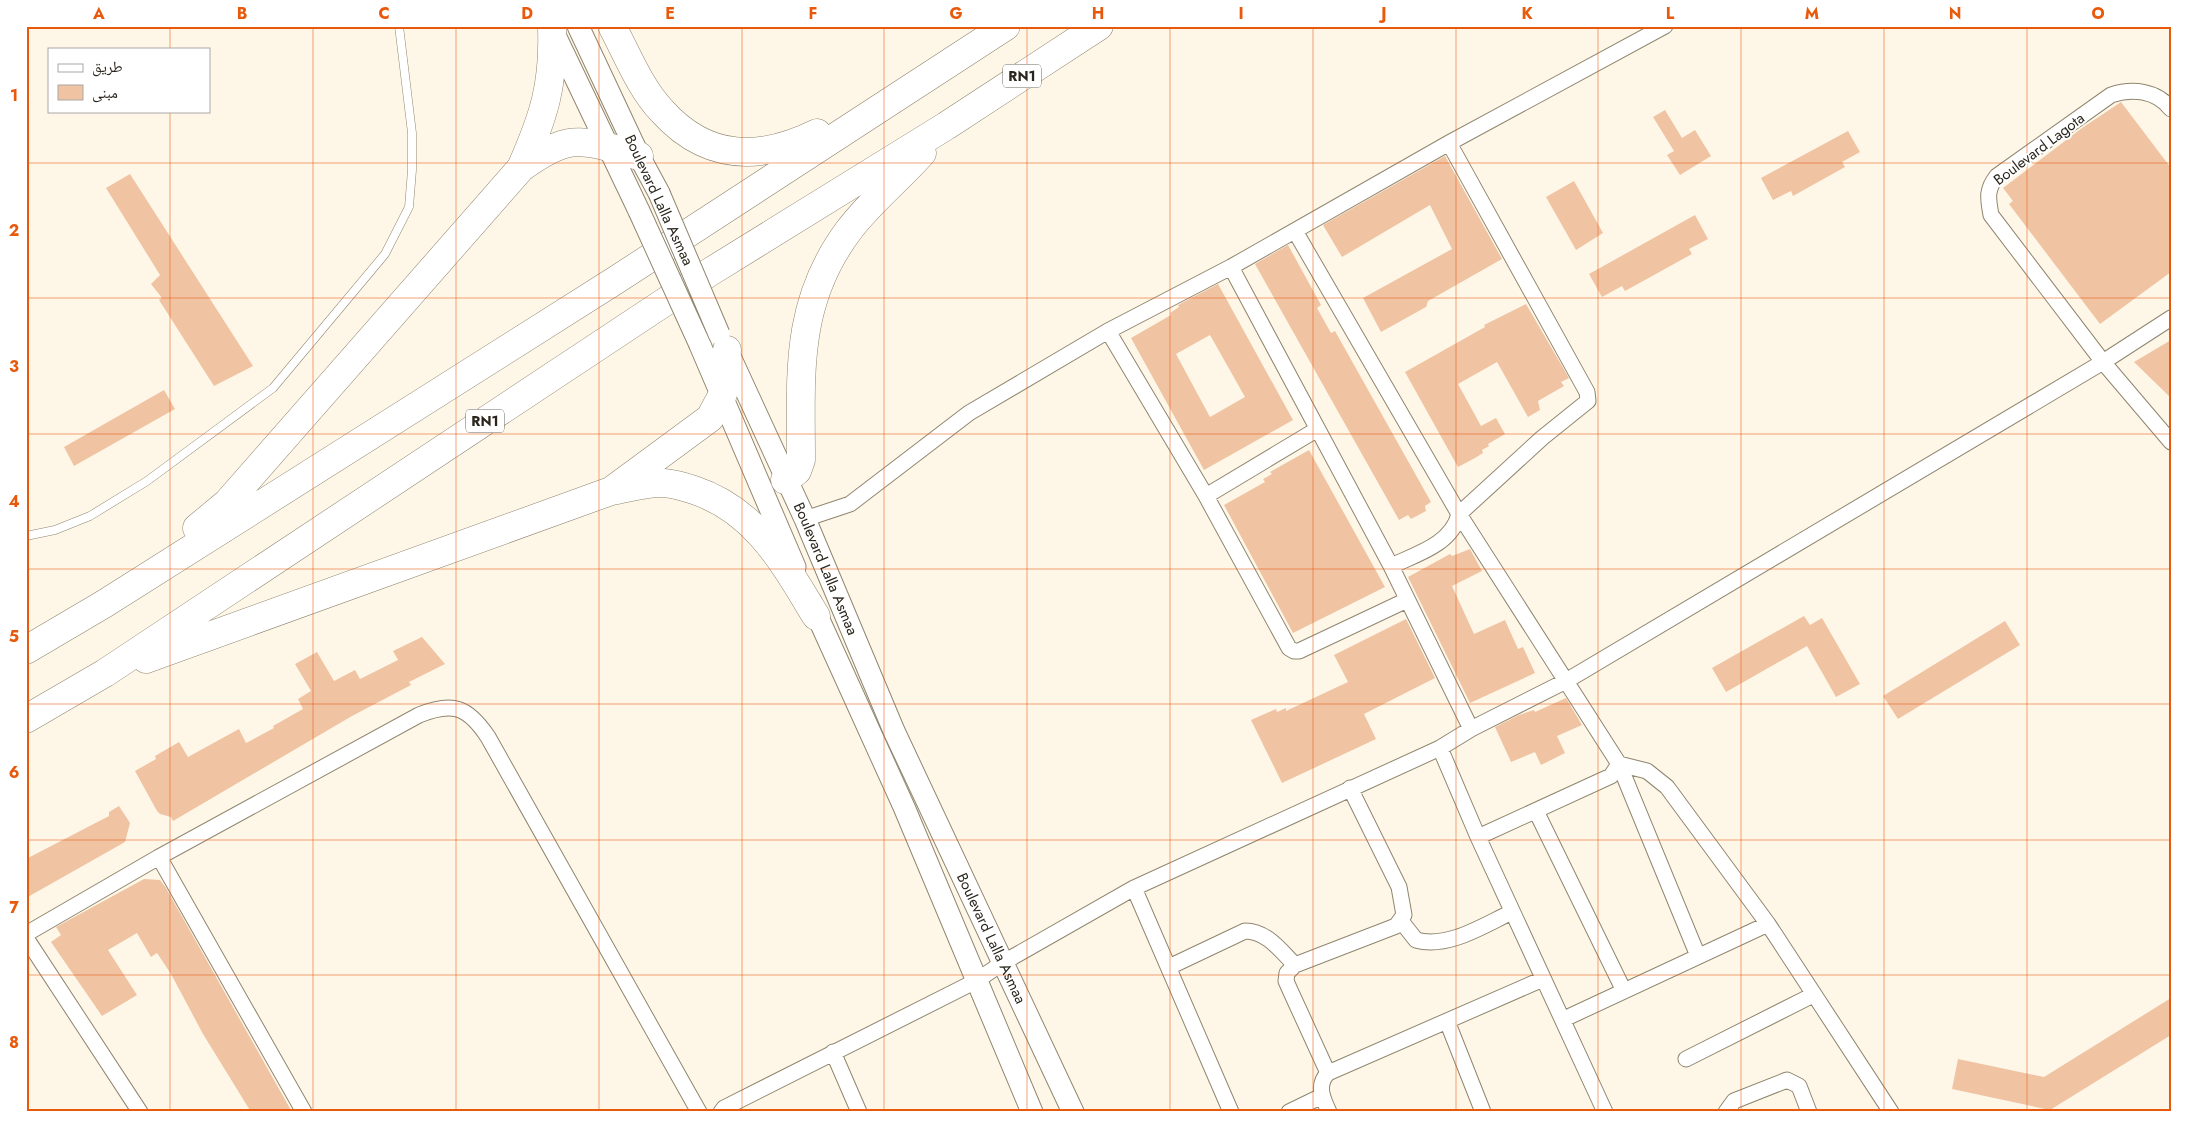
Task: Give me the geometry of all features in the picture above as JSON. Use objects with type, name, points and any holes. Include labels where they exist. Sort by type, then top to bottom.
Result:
[{"type":"highway","points":[[612,26],[636,74],[661,111],[686,132],[710,146],[725,151],[777,150],[800,141],[904,91]]},
{"type":"highway","points":[[26,650],[104,604],[608,285],[1006,26]]},
{"type":"highway","name":"RN1","points":[[26,719],[105,674],[710,272],[946,126],[1098,26]]},
{"type":"highway","points":[[521,168],[543,115],[549,94],[553,56],[560,27]]},
{"type":"highway","points":[[774,486],[797,471],[801,460],[801,367],[804,337],[811,303],[821,274],[850,229],[946,126]]},
{"type":"highway","points":[[104,604],[227,503],[521,168],[542,153],[573,142],[585,141],[639,156]]},
{"type":"highway","points":[[611,491],[704,424],[716,409],[723,394],[723,342]]},
{"type":"highway","points":[[105,674],[611,491],[664,483],[703,493],[724,504],[758,529],[783,562],[816,616]]},
{"type":"main road","name":"Boulevard Lalla Asmaa","points":[[560,27],[609,148],[640,211],[723,394],[774,486],[806,519],[894,731],[1073,1112]]},
{"type":"main road","name":"Boulevard Lalla Asmaa","points":[[560,27],[639,156],[659,193],[723,342],[774,486],[816,616],[904,806],[1032,1112]]},
{"type":"street","points":[[806,519],[850,504],[969,413],[1108,331],[1231,267],[1449,143],[1665,26]]},
{"type":"street","name":"Boulevard Lagota","points":[[2171,109],[2151,95],[2140,91],[2124,91],[2111,95],[1997,176],[1989,186],[1988,200],[1991,215],[2103,362],[2171,442]]},
{"type":"street","points":[[1391,566],[1449,536],[1456,526],[1459,514],[1542,438],[1588,401],[1588,397],[1530,286],[1449,143]]},
{"type":"street","points":[[1295,231],[1459,514],[1619,764],[1698,956]]},
{"type":"street","points":[[1231,267],[1316,430],[1391,566],[1471,730]]},
{"type":"street","points":[[721,1112],[724,1108],[832,1052],[976,981],[1004,962],[1134,888],[1440,748],[1566,680],[2103,362],[2171,318]]},
{"type":"street","points":[[1108,331],[1206,496],[1286,643],[1294,651],[1306,648],[1407,600]]},
{"type":"street","points":[[1206,496],[1316,430]]},
{"type":"street","points":[[26,934],[159,857],[418,715],[448,706],[461,710],[478,722],[488,738],[699,1112]]},
{"type":"street","points":[[1440,748],[1478,837],[1564,1019],[1605,1112]]},
{"type":"street","points":[[1478,837],[1611,776],[1619,764]]},
{"type":"street","points":[[1619,764],[1647,771],[1667,787],[1768,924],[1891,1112]]},
{"type":"street","points":[[1328,1073],[1286,981],[1287,973],[1295,965],[1396,926],[1404,915],[1404,905],[1399,887],[1350,788]]},
{"type":"street","points":[[1536,811],[1624,991]]},
{"type":"street","points":[[159,857],[304,1112]]},
{"type":"street","points":[[1134,888],[1231,1112]]},
{"type":"street","points":[[1401,921],[1416,940],[1435,943],[1469,932],[1512,912]]},
{"type":"street","points":[[1564,1019],[1768,924]]},
{"type":"street","points":[[1169,967],[1245,931],[1252,931],[1268,938],[1295,965]]},
{"type":"street","points":[[26,938],[140,1112]]},
{"type":"street","points":[[1329,1112],[1322,1096],[1321,1082],[1328,1073],[1544,979]]},
{"type":"street","points":[[1686,1059],[1813,995]]},
{"type":"street","points":[[1447,1021],[1484,1112]]},
{"type":"street","points":[[832,1052],[859,1112]]},
{"type":"street","points":[[1726,1112],[1734,1100],[1787,1080],[1799,1086],[1809,1112]]},
{"type":"street","points":[[1289,1112],[1322,1096]]},
{"type":"lane","points":[[26,536],[55,530],[90,516],[146,481],[273,388],[385,254],[409,207],[412,170],[412,133],[399,26]]},
{"type":"building","points":[[2121,102],[2171,168],[2171,272],[2100,324],[2009,204],[2013,201],[2003,188],[2082,128]]},
{"type":"building","points":[[1665,110],[1682,138],[1695,130],[1711,156],[1680,175],[1667,155],[1674,151],[1653,117]]},
{"type":"building","points":[[1848,131],[1860,152],[1842,162],[1845,167],[1793,196],[1791,191],[1773,200],[1761,178]]},
{"type":"building","points":[[1445,156],[1502,259],[1428,301],[1426,307],[1381,332],[1363,298],[1452,249],[1430,205],[1342,257],[1323,225]]},
{"type":"building","points":[[130,174],[253,366],[214,386],[159,300],[162,298],[151,284],[160,275],[106,188]]},
{"type":"building","points":[[1574,181],[1603,233],[1576,250],[1546,197]]},
{"type":"building","points":[[1695,215],[1708,239],[1689,249],[1692,254],[1625,291],[1622,286],[1602,297],[1589,274]]},
{"type":"building","points":[[1288,245],[1321,305],[1317,308],[1331,333],[1335,331],[1431,502],[1425,506],[1426,511],[1411,519],[1408,515],[1399,520],[1255,264]]},
{"type":"building","points":[[1218,284],[1293,420],[1204,470],[1131,338],[1171,315],[1170,313],[1179,307],[1178,305]],"holes":[[[1210,335],[1245,397],[1210,417],[1176,354]]]},
{"type":"building","points":[[1526,304],[1569,378],[1561,382],[1564,386],[1538,401],[1540,410],[1528,417],[1497,362],[1458,384],[1481,426],[1496,418],[1505,434],[1488,444],[1489,446],[1482,450],[1483,453],[1458,467],[1405,372],[1485,327],[1484,325]]},
{"type":"building","points":[[2171,340],[2171,398],[2134,362]]},
{"type":"building","points":[[164,390],[175,409],[74,466],[64,447]]},
{"type":"building","points":[[1309,450],[1385,587],[1293,633],[1224,505],[1265,482],[1263,479],[1272,474],[1270,472]]},
{"type":"building","points":[[1470,549],[1482,571],[1452,586],[1474,634],[1505,620],[1518,649],[1523,647],[1535,673],[1470,703],[1408,577],[1450,554],[1452,556]]},
{"type":"building","points":[[1804,616],[1810,625],[1822,618],[1860,684],[1836,697],[1807,646],[1726,692],[1712,668]]},
{"type":"building","points":[[1406,619],[1435,678],[1364,714],[1376,739],[1282,783],[1251,720],[1276,709],[1277,712],[1286,708],[1286,711],[1348,682],[1334,655]]},
{"type":"building","points":[[2005,621],[2020,645],[1898,719],[1883,696]]},
{"type":"building","points":[[422,637],[445,664],[409,682],[411,685],[352,716],[173,821],[171,817],[160,814],[157,811],[135,771],[156,759],[155,756],[179,742],[188,757],[239,729],[246,743],[303,709],[298,699],[311,691],[295,664],[317,652],[334,681],[355,670],[360,679],[398,660],[393,651]]},
{"type":"building","points":[[1566,698],[1582,725],[1557,736],[1565,753],[1541,765],[1535,752],[1511,762],[1495,727],[1519,715],[1534,710],[1535,712]]},
{"type":"building","points":[[119,806],[130,823],[125,842],[26,898],[26,859],[109,816],[109,812]]},
{"type":"building","points":[[144,879],[160,880],[166,888],[292,1112],[251,1112],[203,1034],[171,974],[157,953],[151,957],[137,933],[108,950],[137,995],[102,1016],[51,942],[61,935],[56,927]]},
{"type":"building","points":[[2171,998],[2171,1035],[2050,1110],[1952,1089],[1958,1059],[2044,1077]]}]
